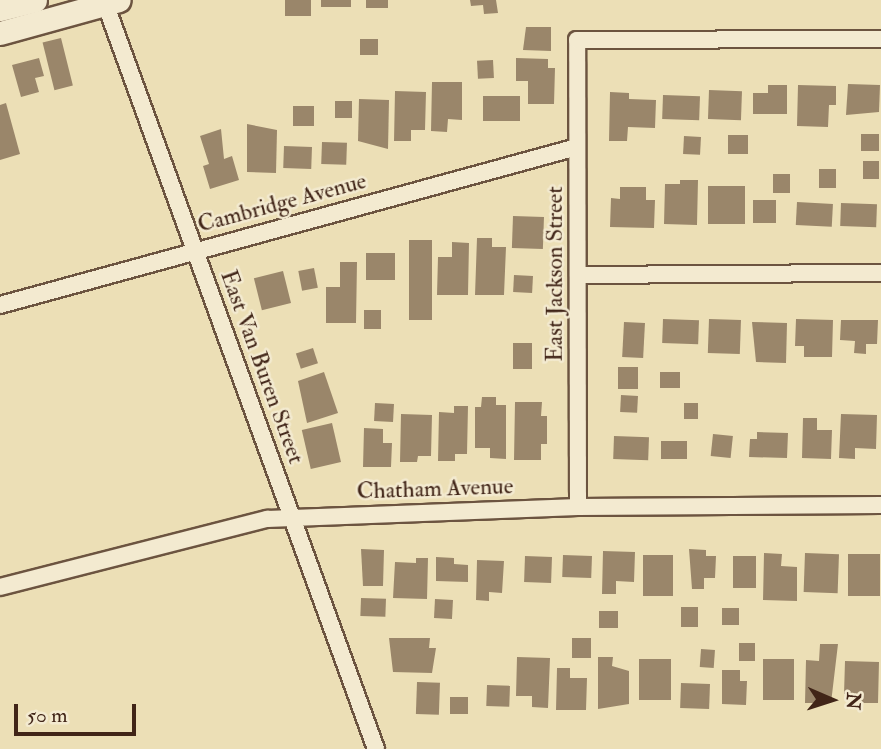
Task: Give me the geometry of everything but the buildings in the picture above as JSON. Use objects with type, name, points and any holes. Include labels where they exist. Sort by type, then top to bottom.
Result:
[{"type":"main road","points":[[0,9],[35,0]]},
{"type":"main road","points":[[0,33],[110,1]]},
{"type":"street","name":"East Van Buren Street","points":[[110,1],[289,517],[376,749]]},
{"type":"street","name":"East Jackson Street","points":[[578,507],[577,40],[881,39]]},
{"type":"street","name":"Cambridge Avenue","points":[[0,305],[577,147]]},
{"type":"street","points":[[578,275],[881,273]]},
{"type":"street","name":"Chatham Avenue","points":[[0,587],[225,528],[289,517],[578,507],[881,505]]}]
